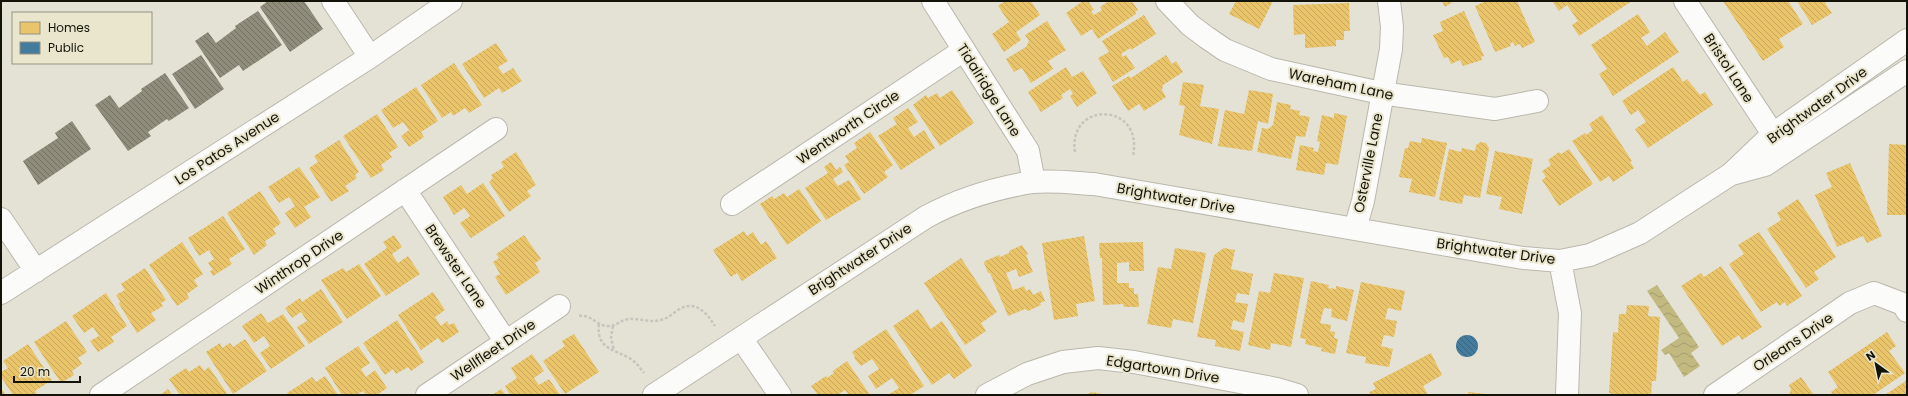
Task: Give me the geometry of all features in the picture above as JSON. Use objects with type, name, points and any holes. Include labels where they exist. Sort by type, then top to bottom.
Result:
[{"type":"street","points":[[333,1],[370,57]]},
{"type":"street","name":"Los Patos Avenue","points":[[1,293],[370,57],[451,1]]},
{"type":"street","name":"Tidalridge Lane","points":[[933,1],[1028,151],[1034,182]]},
{"type":"street","name":"Wareham Lane","points":[[1167,1],[1190,25],[1225,50],[1246,60],[1271,69],[1381,93],[1495,109],[1537,101]]},
{"type":"street","name":"Osterville Lane","points":[[1355,229],[1363,201],[1390,49],[1392,27],[1389,1]]},
{"type":"street","name":"Bristol Lane","points":[[1685,1],[1773,134]]},
{"type":"street","name":"Brightwater Drive","points":[[654,395],[926,217],[969,198],[1034,182],[1094,184],[1523,258],[1560,261],[1590,255],[1640,234],[1731,174],[1773,134],[1907,40]]},
{"type":"street","name":"Wentworth Circle","points":[[732,204],[964,50]]},
{"type":"street","name":"Brightwater Drive","points":[[1731,174],[1765,165],[1907,71]]},
{"type":"street","name":"Winthrop Drive","points":[[101,395],[496,129]]},
{"type":"street","name":"Brewster Lane","points":[[405,190],[506,342]]},
{"type":"street","points":[[1,219],[36,271]]},
{"type":"street","points":[[1560,261],[1570,313],[1567,395]]},
{"type":"street","name":"Orleans Drive","points":[[1714,395],[1850,303],[1874,293],[1903,304],[1907,311]]},
{"type":"street","name":"Wellfleet Drive","points":[[427,395],[506,342],[566,312]]},
{"type":"street","points":[[741,338],[780,395]]},
{"type":"street","name":"Edgartown Drive","points":[[987,395],[1027,374],[1063,362],[1098,358],[1134,362],[1276,389],[1297,395]]},
{"type":"path","points":[[1075,152],[1074,138],[1079,127],[1091,116],[1104,114],[1121,119],[1129,126],[1135,144],[1133,156]]},
{"type":"path","points":[[566,312],[588,316],[599,324],[613,326],[630,318],[658,321],[669,317],[680,309],[691,306],[705,311],[715,326]]},
{"type":"path","points":[[599,324],[599,331],[603,344],[614,351],[631,358],[644,373]]},
{"type":"path","points":[[613,326],[611,338],[614,351]]},
{"type":"water","points":[[1657,285],[1699,347],[1691,353],[1700,366],[1684,377],[1669,353],[1665,355],[1661,350],[1679,338],[1647,291]]},
{"type":"building: Homes","points":[[1005,1],[1031,1],[1040,15],[1016,32],[1021,40],[1004,52],[992,34],[1009,22],[998,6]]},
{"type":"building: Homes","points":[[1083,1],[1088,1],[1094,10],[1091,11],[1094,15],[1102,10],[1100,7],[1109,1],[1128,1],[1130,3],[1132,1],[1138,10],[1135,12],[1136,14],[1098,39],[1092,29],[1081,36],[1066,13]]},
{"type":"building: Homes","points":[[1236,1],[1273,1],[1259,29],[1229,14]]},
{"type":"building: Homes","points":[[1442,1],[1454,1],[1445,7]]},
{"type":"building: Homes","points":[[1486,1],[1517,1],[1535,42],[1522,48],[1520,44],[1515,46],[1513,42],[1510,44],[1511,46],[1495,52],[1475,6]]},
{"type":"building: Homes","points":[[1552,1],[1632,1],[1579,36],[1572,25],[1578,21],[1567,5],[1559,11]]},
{"type":"building: Homes","points":[[1723,1],[1788,1],[1803,24],[1779,39],[1784,47],[1763,61]]},
{"type":"building: Homes","points":[[1797,1],[1828,1],[1825,3],[1832,13],[1812,25]]},
{"type":"building: Homes","points":[[1349,3],[1350,31],[1344,31],[1344,40],[1336,40],[1336,46],[1305,48],[1305,34],[1294,35],[1293,5]]},
{"type":"building: Homes","points":[[1464,11],[1484,56],[1481,57],[1482,60],[1463,66],[1460,60],[1451,64],[1448,57],[1444,58],[1433,35],[1443,31],[1440,22]]},
{"type":"building: Homes","points":[[1638,14],[1650,32],[1641,38],[1647,46],[1665,32],[1679,52],[1613,96],[1599,74],[1607,69],[1591,45]]},
{"type":"building: Homes","points":[[1144,15],[1156,34],[1131,50],[1130,48],[1121,54],[1123,57],[1126,55],[1135,68],[1113,82],[1098,58],[1109,52],[1102,41]]},
{"type":"building: Homes","points":[[1047,21],[1066,50],[1048,61],[1053,69],[1031,83],[1022,68],[1014,72],[1006,59],[1026,47],[1029,41],[1025,35]]},
{"type":"building: Homes","points":[[496,43],[508,61],[498,67],[503,74],[513,68],[522,81],[502,93],[499,88],[484,98],[462,64]]},
{"type":"building: Homes","points":[[1166,55],[1172,64],[1176,61],[1183,72],[1163,85],[1162,90],[1166,97],[1144,111],[1139,104],[1128,111],[1112,86],[1129,76],[1131,78]]},
{"type":"building: Homes","points":[[454,63],[482,105],[469,113],[465,108],[453,116],[451,112],[442,118],[421,85]]},
{"type":"building: Homes","points":[[1066,67],[1072,77],[1083,71],[1097,93],[1077,107],[1070,96],[1073,94],[1070,89],[1061,95],[1063,98],[1041,112],[1028,92]]},
{"type":"building: Homes","points":[[1673,67],[1683,82],[1687,79],[1700,95],[1705,92],[1713,105],[1648,148],[1635,129],[1646,122],[1638,110],[1631,115],[1622,101]]},
{"type":"building: Homes","points":[[1183,82],[1204,85],[1200,106],[1219,109],[1212,144],[1179,135],[1185,106],[1179,105]]},
{"type":"building: Homes","points":[[416,87],[438,121],[421,132],[424,137],[409,147],[401,136],[409,130],[403,122],[393,128],[381,110]]},
{"type":"building: Homes","points":[[952,90],[974,123],[940,146],[913,105],[926,95],[928,98],[937,93],[940,98]]},
{"type":"building: Homes","points":[[1249,90],[1273,94],[1268,124],[1258,121],[1252,151],[1218,146],[1225,110],[1244,114]]},
{"type":"building: Homes","points":[[1277,102],[1291,105],[1290,109],[1300,111],[1299,115],[1310,117],[1305,137],[1296,136],[1291,159],[1257,152],[1262,128],[1268,129],[1273,125]]},
{"type":"building: Homes","points":[[908,108],[918,122],[908,128],[914,137],[924,130],[935,148],[901,170],[878,136],[897,124],[893,118]]},
{"type":"building: Homes","points":[[1334,113],[1347,116],[1338,165],[1326,163],[1324,175],[1296,170],[1300,145],[1314,148],[1313,151],[1318,152],[1320,142],[1317,141],[1322,115],[1334,118]]},
{"type":"building: Homes","points":[[377,114],[398,147],[389,153],[392,157],[381,165],[384,170],[371,178],[343,136]]},
{"type":"building: Homes","points":[[1602,115],[1632,161],[1630,162],[1634,168],[1613,182],[1609,176],[1600,182],[1572,141],[1593,130],[1589,124]]},
{"type":"building: Homes","points":[[870,132],[893,165],[884,172],[888,177],[864,194],[844,165],[849,162],[845,156],[857,148],[854,143]]},
{"type":"building: Homes","points":[[1422,138],[1447,143],[1435,197],[1409,192],[1412,179],[1399,177],[1405,148],[1408,148],[1410,141],[1421,143]]},
{"type":"building: Homes","points":[[339,140],[359,172],[355,175],[357,178],[345,186],[349,191],[331,202],[309,168],[318,162],[314,156]]},
{"type":"building: Homes","points":[[1481,142],[1486,143],[1489,148],[1480,198],[1464,195],[1462,204],[1439,200],[1449,149],[1461,152],[1462,148],[1475,151],[1476,145]]},
{"type":"building: Homes","points":[[1889,144],[1907,145],[1907,215],[1887,215]]},
{"type":"building: Homes","points":[[1569,149],[1593,184],[1559,206],[1542,180],[1546,177],[1542,171],[1551,165],[1548,160],[1559,152],[1561,154]]},
{"type":"building: Homes","points":[[1495,151],[1533,159],[1522,214],[1499,209],[1502,197],[1486,194]]},
{"type":"building: Homes","points":[[516,152],[536,185],[527,191],[531,196],[509,212],[489,182],[493,178],[491,175],[504,167],[501,162]]},
{"type":"building: Homes","points":[[831,162],[836,170],[840,167],[843,172],[833,179],[838,186],[849,180],[861,199],[826,220],[805,188],[828,173],[824,167]]},
{"type":"building: Homes","points":[[1850,163],[1882,236],[1867,243],[1863,236],[1837,247],[1815,195],[1832,187],[1826,173]]},
{"type":"building: Homes","points":[[299,167],[320,197],[304,207],[311,217],[295,228],[285,213],[295,206],[289,197],[279,203],[268,187]]},
{"type":"building: Homes","points":[[483,183],[505,216],[471,238],[460,223],[470,216],[464,208],[454,215],[443,197],[461,185],[467,194]]},
{"type":"building: Homes","points":[[799,189],[821,221],[787,245],[760,204],[772,196],[774,199],[784,193],[787,197]]},
{"type":"building: Homes","points":[[260,191],[281,223],[273,229],[276,234],[265,241],[267,245],[254,255],[227,213]]},
{"type":"building: Homes","points":[[1798,199],[1836,257],[1814,272],[1819,279],[1806,288],[1767,229],[1781,220],[1777,213]]},
{"type":"building: Homes","points":[[223,216],[245,249],[229,259],[232,264],[213,276],[210,271],[213,270],[208,263],[214,259],[209,250],[199,256],[188,238]]},
{"type":"building: Homes","points":[[744,231],[747,236],[753,232],[761,245],[766,241],[777,258],[742,281],[737,273],[731,277],[713,250]]},
{"type":"building: Homes","points":[[1759,232],[1802,296],[1787,306],[1785,302],[1779,306],[1777,302],[1761,312],[1729,264],[1744,254],[1738,245]]},
{"type":"building: Homes","points":[[394,235],[402,247],[392,254],[398,263],[408,256],[420,274],[386,296],[364,264],[387,248],[383,242]]},
{"type":"building: Homes","points":[[524,235],[541,259],[535,263],[540,272],[506,295],[495,277],[500,274],[493,262],[499,258],[496,254]]},
{"type":"building: Homes","points":[[1084,236],[1095,301],[1076,304],[1078,316],[1054,320],[1042,243]]},
{"type":"building: Homes","points":[[182,242],[203,274],[194,280],[198,286],[187,294],[189,298],[177,306],[149,265]]},
{"type":"building: Homes","points":[[1143,242],[1144,271],[1129,271],[1129,262],[1117,263],[1117,283],[1129,283],[1129,288],[1134,288],[1134,294],[1138,294],[1139,307],[1124,307],[1123,304],[1103,305],[1102,258],[1100,258],[1099,243]]},
{"type":"building: Homes","points":[[1022,245],[1028,254],[1026,255],[1033,272],[1019,277],[1016,269],[1006,273],[1013,290],[1024,286],[1026,291],[1030,289],[1033,295],[1041,291],[1045,301],[1040,303],[1041,305],[1028,311],[1025,309],[1008,316],[990,273],[988,273],[984,263],[985,261],[999,255],[1000,257],[1009,253],[1009,251]]},
{"type":"building: Homes","points":[[1175,248],[1206,253],[1193,323],[1173,319],[1171,328],[1147,324],[1158,267],[1171,269]]},
{"type":"building: Homes","points":[[1224,248],[1235,250],[1231,269],[1253,274],[1249,295],[1237,293],[1235,302],[1248,304],[1244,323],[1233,320],[1231,329],[1244,332],[1240,351],[1215,346],[1216,340],[1197,337],[1214,255]]},
{"type":"building: Homes","points":[[961,258],[997,312],[981,323],[986,331],[965,345],[924,283]]},
{"type":"building: Homes","points":[[359,264],[381,296],[347,319],[321,280],[343,268],[346,272]]},
{"type":"building: Homes","points":[[1721,266],[1762,327],[1742,340],[1739,335],[1722,346],[1681,286],[1701,273],[1704,277]]},
{"type":"building: Homes","points":[[145,268],[166,300],[161,303],[163,306],[151,313],[156,320],[137,333],[119,304],[120,301],[116,295],[125,290],[121,284]]},
{"type":"building: Homes","points":[[1274,273],[1304,278],[1291,347],[1271,343],[1270,350],[1248,345],[1259,291],[1270,293]]},
{"type":"building: Homes","points":[[1311,281],[1329,285],[1328,288],[1336,289],[1336,286],[1354,290],[1347,321],[1331,317],[1332,309],[1324,308],[1320,323],[1331,325],[1330,331],[1335,332],[1334,338],[1338,339],[1335,354],[1321,351],[1322,348],[1305,344],[1306,339],[1300,338]]},
{"type":"building: Homes","points":[[1361,282],[1405,291],[1401,311],[1388,308],[1385,319],[1397,321],[1394,337],[1384,335],[1381,346],[1393,349],[1389,367],[1365,363],[1366,357],[1346,353]]},
{"type":"building: Homes","points":[[321,289],[343,322],[309,344],[297,327],[307,321],[301,312],[292,318],[285,308],[300,298],[302,302]]},
{"type":"building: Homes","points":[[433,292],[445,310],[435,317],[441,326],[447,321],[449,325],[454,323],[459,332],[442,343],[438,338],[421,350],[398,315]]},
{"type":"building: Homes","points":[[106,293],[127,326],[111,337],[114,342],[98,352],[90,341],[99,336],[93,327],[84,333],[72,316]]},
{"type":"building: Homes","points":[[1627,305],[1649,306],[1648,316],[1660,317],[1656,381],[1652,381],[1651,395],[1611,395],[1611,393],[1609,393],[1613,332],[1618,333],[1619,314],[1626,314]]},
{"type":"building: Homes","points":[[918,309],[931,329],[942,321],[972,366],[954,379],[949,373],[932,385],[893,326]]},
{"type":"building: Homes","points":[[261,313],[268,323],[283,314],[305,346],[271,369],[260,353],[270,346],[264,336],[254,343],[242,326]]},
{"type":"building: Homes","points":[[397,320],[424,362],[411,371],[408,367],[396,374],[393,369],[385,375],[363,343]]},
{"type":"building: Homes","points":[[66,321],[87,352],[78,358],[82,364],[72,371],[74,375],[61,383],[34,342]]},
{"type":"building: Homes","points":[[886,329],[924,386],[910,395],[888,395],[899,388],[892,378],[876,389],[868,376],[879,369],[872,359],[861,366],[854,358],[855,357],[852,352]]},
{"type":"building: Homes","points":[[1887,332],[1896,346],[1889,351],[1905,373],[1873,395],[1833,395],[1831,392],[1838,387],[1828,372]]},
{"type":"building: Homes","points":[[574,334],[599,372],[565,394],[543,361],[565,346],[562,341]]},
{"type":"building: Homes","points":[[245,339],[267,371],[233,394],[206,352],[220,343],[222,348],[230,343],[233,347]]},
{"type":"building: Homes","points":[[28,344],[52,380],[35,391],[37,395],[13,395],[1,377],[1,372],[8,368],[3,361]]},
{"type":"building: Homes","points":[[358,346],[370,363],[361,369],[366,377],[375,370],[387,388],[377,395],[366,395],[363,391],[356,395],[342,395],[325,368]]},
{"type":"building: Homes","points":[[1431,353],[1442,375],[1423,386],[1428,395],[1371,395],[1369,392],[1376,389],[1373,383]]},
{"type":"building: Homes","points":[[532,354],[544,371],[534,378],[539,385],[549,379],[560,395],[510,395],[505,386],[517,378],[511,368]]},
{"type":"building: Homes","points":[[847,361],[870,395],[849,395],[845,390],[839,394],[840,395],[818,395],[811,386],[826,376],[827,378],[834,373],[833,371]]},
{"type":"building: Homes","points":[[200,365],[204,371],[209,367],[228,395],[180,395],[169,379],[186,368],[189,372]]},
{"type":"building: Homes","points":[[325,376],[338,395],[288,395],[287,393],[312,377],[316,382]]},
{"type":"building: Homes","points":[[1801,377],[1814,395],[1789,395],[1791,389],[1789,385]]},
{"type":"building: Homes","points":[[1907,380],[1907,395],[1885,395]]},
{"type":"building: Homes","points":[[1,388],[6,395],[1,395]]},
{"type":"building: Homes","points":[[168,389],[172,395],[160,395]]},
{"type":"building: Homes","points":[[501,389],[506,395],[492,395]]},
{"type":"building: Homes","points":[[1091,392],[1102,394],[1102,395],[1087,395]]},
{"type":"building: Homes","points":[[1468,392],[1486,394],[1486,395],[1468,395]]},
{"type":"building: Public","points":[[1463,335],[1471,335],[1478,342],[1478,350],[1471,357],[1463,357],[1456,350],[1456,342]]},
{"type":"building: Other","points":[[268,1],[304,1],[323,29],[290,52],[260,7]]},
{"type":"building: Other","points":[[258,11],[282,45],[243,71],[239,65],[220,78],[195,41],[208,32],[216,43],[236,28],[235,26]]},
{"type":"building: Other","points":[[201,55],[224,89],[195,109],[172,74]]},
{"type":"building: Other","points":[[165,73],[189,108],[169,121],[167,119],[148,132],[151,136],[128,151],[95,105],[110,95],[119,108],[142,91],[141,89]]},
{"type":"building: Other","points":[[72,121],[91,149],[38,185],[23,161],[58,138],[55,133]]}]
